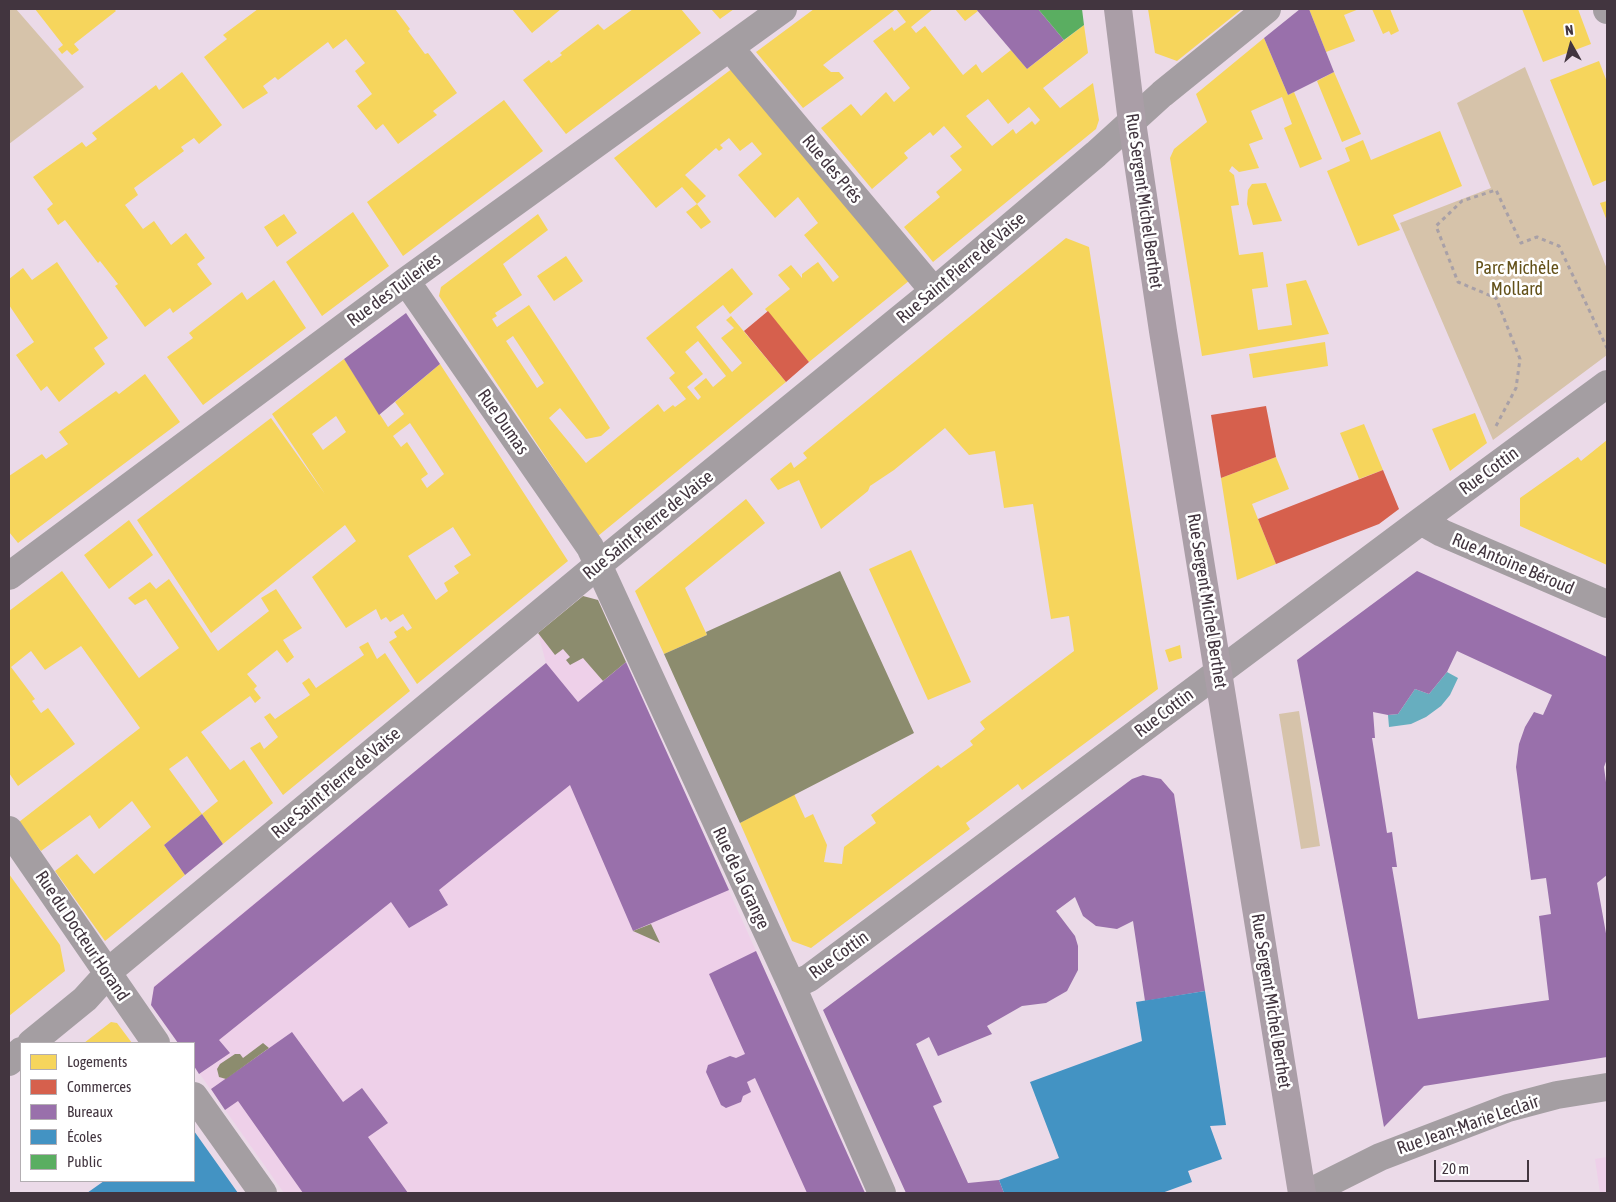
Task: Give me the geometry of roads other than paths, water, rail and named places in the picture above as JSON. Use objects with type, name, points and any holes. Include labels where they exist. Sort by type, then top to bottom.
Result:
[{"type":"main road","name":"Rue Sergent Michel Berthet","points":[[1118,9],[1132,122],[1163,331],[1302,1193]]},
{"type":"street","name":"Rue des Tuileries","points":[[9,576],[406,281],[783,9]]},
{"type":"street","name":"Rue Saint Pierre de Vaise","points":[[32,1042],[85,999],[108,974],[598,565],[934,291],[1132,122],[1162,94],[1267,9]]},
{"type":"street","name":"Rue des Prés","points":[[730,48],[934,291]]},
{"type":"street","name":"Rue Dumas","points":[[406,281],[590,547],[598,565]]},
{"type":"street","name":"Rue Cottin","points":[[792,986],[809,978],[1607,384]]},
{"type":"street","name":"Rue Antoine Béroud","points":[[1421,521],[1442,533],[1607,604]]},
{"type":"street","name":"Rue de la Grange","points":[[598,565],[792,986],[882,1193]]},
{"type":"street","name":"Rue du Docteur Horand","points":[[9,830],[155,1042]]},
{"type":"street","points":[[9,1062],[20,1052]]},
{"type":"street","name":"Rue Jean-Marie Leclair","points":[[1308,1193],[1380,1157],[1508,1108],[1557,1095],[1607,1087]]},
{"type":"street","points":[[195,1097],[263,1193]]},
{"type":"water","points":[[1447,672],[1458,678],[1450,695],[1441,706],[1426,717],[1411,724],[1389,727],[1388,715],[1398,714],[1415,689],[1429,694]]},
{"type":"park label","name":"Parc Michèle Mollard","points":[[1517,278]]}]
